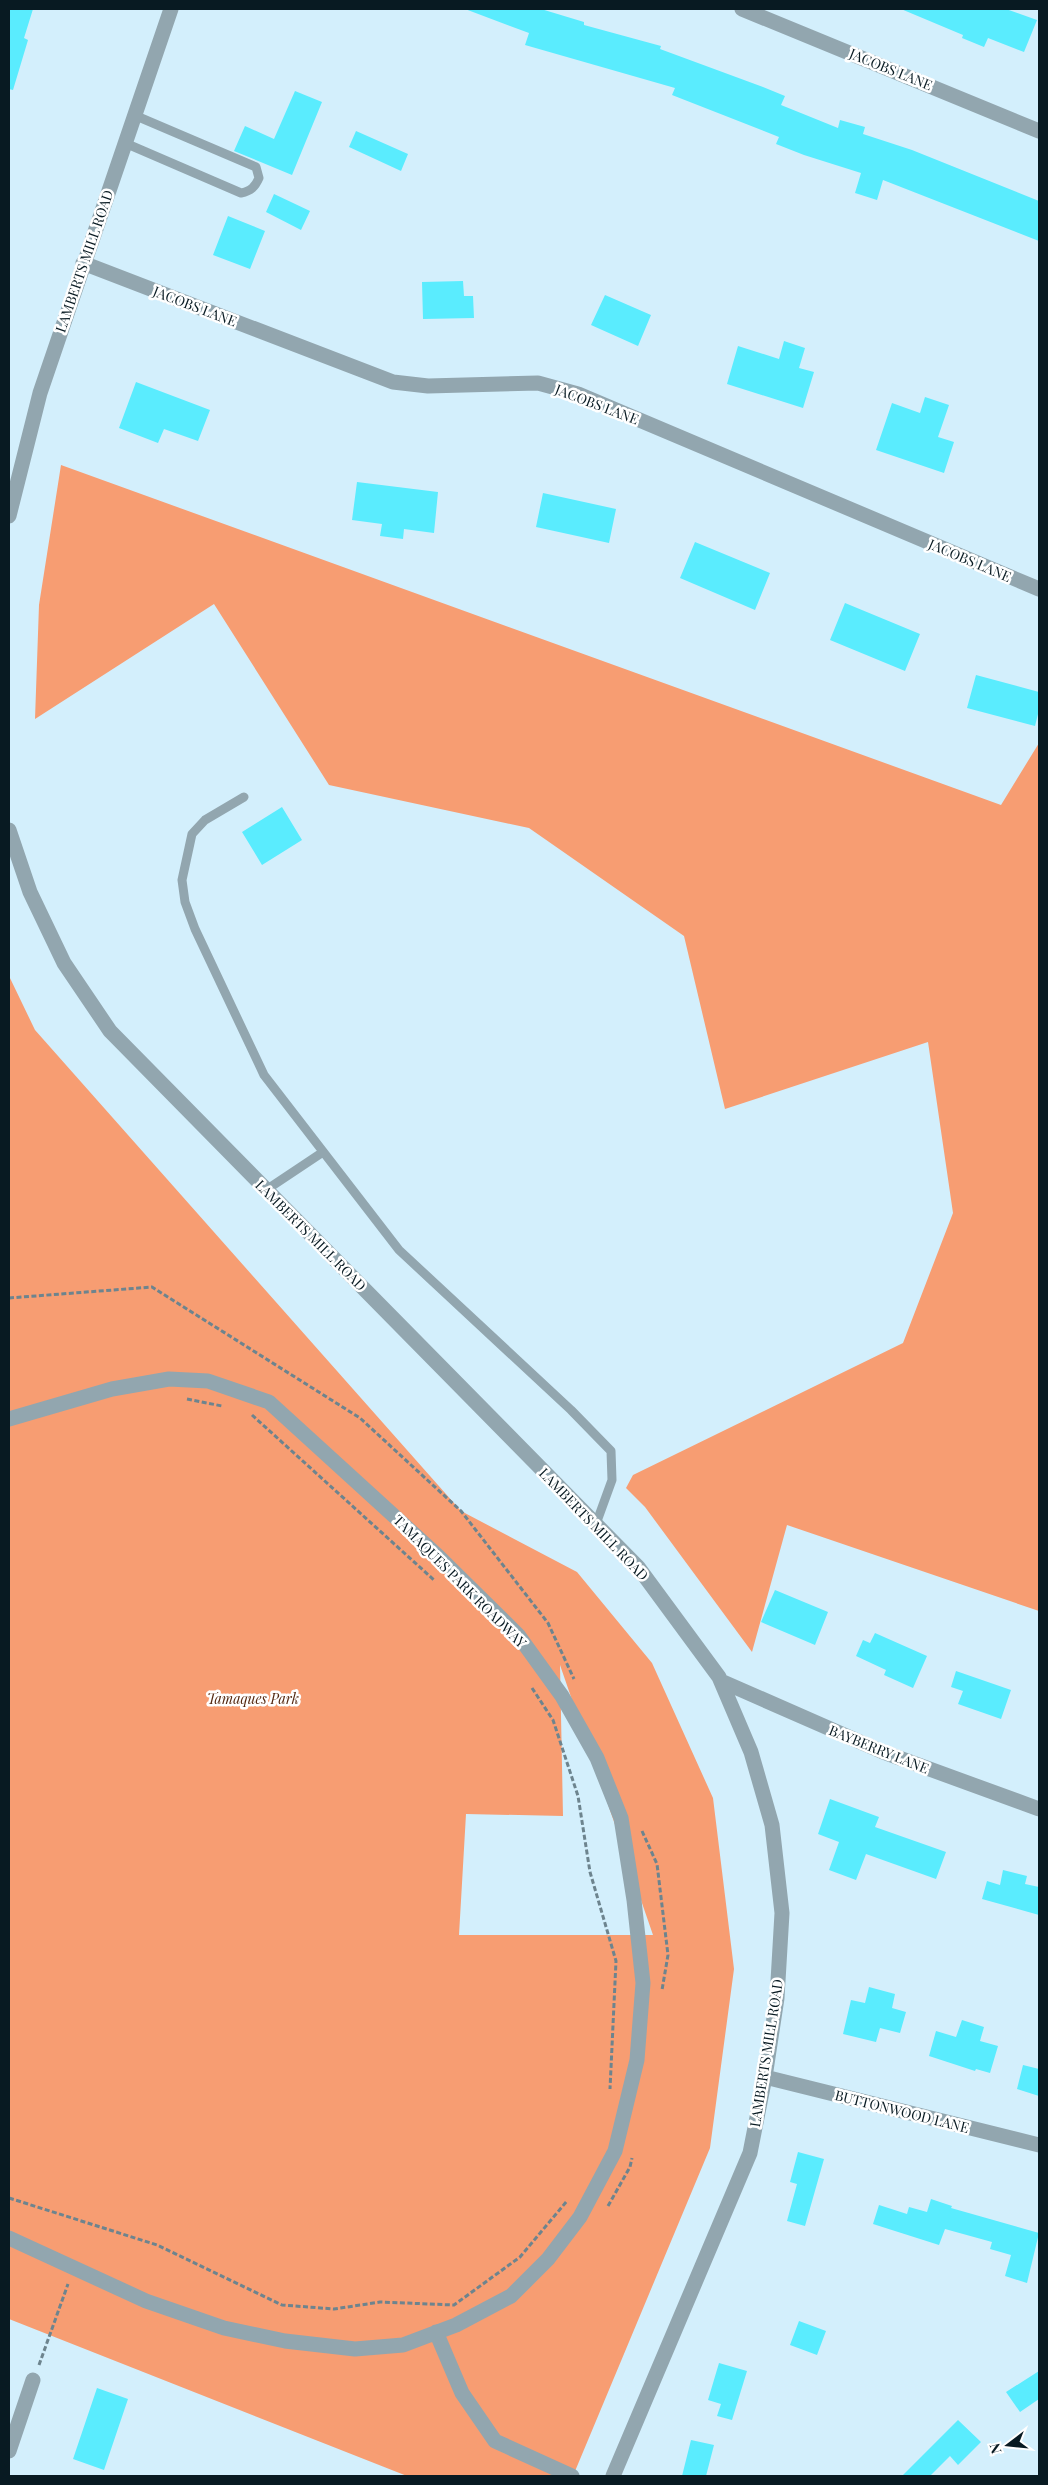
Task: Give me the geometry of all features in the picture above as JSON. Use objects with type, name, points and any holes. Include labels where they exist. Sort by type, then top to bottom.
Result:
[{"type":"street","name":"LAMBERTS MILL ROAD","points":[[9,516],[40,393],[171,9]]},
{"type":"street","name":"JACOBS LANE","points":[[742,9],[1039,131]]},
{"type":"street","name":"JACOBS LANE","points":[[83,263],[393,382],[428,386],[538,383],[578,394],[1039,589]]},
{"type":"street","name":"LAMBERTS MILL ROAD","points":[[9,830],[30,892],[64,963],[110,1031],[638,1567],[721,1681],[751,1752],[773,1835],[782,1913],[777,1998],[765,2077],[750,2153],[613,2476]]},
{"type":"street","name":"TAMAQUES PARK ROADWAY","points":[[9,1419],[112,1389],[169,1379],[208,1381],[269,1402],[433,1550],[518,1635],[562,1696],[597,1758],[621,1818],[634,1900],[643,1983],[637,2060],[615,2151],[580,2217],[548,2259],[511,2296],[436,2332],[403,2345],[356,2348],[285,2341],[224,2328],[146,2301],[9,2238]]},
{"type":"street","name":"BAYBERRY LANE","points":[[721,1681],[883,1752],[1039,1809]]},
{"type":"street","name":"BUTTONWOOD LANE","points":[[765,2077],[1039,2145]]},
{"type":"street","points":[[436,2332],[462,2393],[495,2441],[572,2476]]},
{"type":"street","points":[[9,2452],[33,2380]]},
{"type":"lane","points":[[124,143],[241,193],[249,191],[256,186],[259,178],[256,167],[134,115]]},
{"type":"lane","points":[[244,796],[205,820],[192,834],[182,880],[185,902],[195,929],[264,1075],[399,1250],[571,1410],[612,1452],[612,1480],[596,1524]]},
{"type":"lane","points":[[266,1190],[323,1152]]},
{"type":"path","points":[[9,1298],[152,1287],[360,1418],[461,1512],[548,1623],[576,1685]]},
{"type":"path","points":[[184,1399],[229,1408]]},
{"type":"path","points":[[247,1411],[439,1584]]},
{"type":"path","points":[[528,1682],[553,1720],[578,1796],[590,1872],[616,1961],[610,2092]]},
{"type":"path","points":[[641,1828],[658,1864],[668,1955],[661,1994]]},
{"type":"path","points":[[606,2209],[630,2167],[634,2148]]},
{"type":"path","points":[[9,2198],[157,2245],[282,2305],[334,2309],[380,2302],[454,2305],[520,2257],[573,2194]]},
{"type":"path","points":[[33,2380],[73,2269]]},
{"type":"green space","points":[[61,465],[1001,805],[1039,743],[1039,1611],[787,1525],[752,1652],[645,1507],[626,1488],[633,1475],[903,1343],[953,1213],[928,1042],[725,1109],[684,936],[529,828],[329,785],[214,604],[35,719],[39,605]]},
{"type":"green space","name":"Tamaques Park","points":[[9,976],[35,1030],[461,1511],[577,1572],[652,1663],[713,1798],[734,1969],[710,2148],[573,2476],[407,2476],[9,2319]],"holes":[[[560,1665],[653,1935],[459,1935],[466,1814],[563,1816]]]},
{"type":"building","points":[[9,9],[33,9],[24,38],[28,40],[13,90],[9,89]]},
{"type":"building","points":[[465,9],[541,9],[584,22],[584,25],[661,46],[660,49],[785,96],[781,105],[838,128],[840,120],[865,127],[863,134],[912,150],[1039,201],[1039,241],[883,180],[877,200],[855,193],[861,173],[776,144],[779,137],[672,95],[675,88],[525,45],[529,33]]},
{"type":"building","points":[[901,9],[1006,9],[1037,20],[1024,52],[988,38],[984,47],[962,38],[963,35]]},
{"type":"building","points":[[295,91],[322,102],[292,175],[234,151],[245,126],[274,139]]},
{"type":"building","points":[[356,131],[408,154],[401,171],[349,147]]},
{"type":"building","points":[[274,194],[310,211],[301,230],[266,212]]},
{"type":"building","points":[[228,216],[265,231],[250,269],[213,255]]},
{"type":"building","points":[[463,281],[464,296],[473,296],[474,318],[423,319],[422,282]]},
{"type":"building","points":[[605,295],[651,315],[638,346],[591,325]]},
{"type":"building","points":[[784,341],[805,348],[799,368],[814,372],[803,408],[727,384],[738,346],[779,359]]},
{"type":"building","points":[[136,382],[210,410],[198,441],[164,429],[158,443],[119,428]]},
{"type":"building","points":[[925,397],[949,405],[938,437],[954,442],[944,473],[876,450],[892,403],[920,413]]},
{"type":"building","points":[[357,482],[438,492],[434,533],[404,529],[403,539],[380,536],[382,524],[352,520]]},
{"type":"building","points":[[543,493],[616,509],[609,543],[536,527]]},
{"type":"building","points":[[695,542],[770,573],[755,610],[680,578]]},
{"type":"building","points":[[845,603],[920,634],[905,671],[830,640]]},
{"type":"building","points":[[976,675],[1039,692],[1039,710],[1035,726],[967,708]]},
{"type":"building","points":[[282,807],[302,840],[262,865],[242,832]]},
{"type":"building","points":[[775,1590],[828,1612],[815,1645],[761,1622]]},
{"type":"building","points":[[875,1633],[927,1656],[913,1688],[884,1675],[886,1670],[856,1656],[863,1640],[870,1643]]},
{"type":"building","points":[[956,1671],[1011,1690],[1001,1719],[958,1704],[963,1691],[951,1687]]},
{"type":"building","points":[[830,1799],[879,1817],[875,1827],[946,1852],[936,1879],[866,1854],[856,1880],[829,1870],[839,1842],[818,1834]]},
{"type":"building","points":[[1003,1870],[1027,1876],[1025,1884],[1039,1887],[1039,1915],[982,1899],[987,1881],[1000,1885]]},
{"type":"building","points":[[869,1987],[895,1994],[892,2008],[906,2012],[900,2033],[880,2028],[876,2042],[843,2034],[851,2000],[865,2003]]},
{"type":"building","points":[[962,2020],[984,2027],[980,2041],[998,2046],[990,2073],[976,2069],[975,2071],[929,2056],[936,2031],[956,2037]]},
{"type":"building","points":[[1023,2065],[1039,2069],[1039,2096],[1017,2089]]},
{"type":"building","points":[[798,2152],[824,2159],[805,2226],[787,2221],[797,2184],[790,2182]]},
{"type":"building","points":[[931,2199],[952,2206],[951,2208],[1039,2233],[1027,2283],[1005,2276],[1011,2255],[990,2249],[992,2242],[945,2229],[939,2245],[873,2224],[879,2205],[907,2214],[909,2207],[927,2212]]},
{"type":"building","points":[[799,2321],[826,2331],[817,2355],[790,2345]]},
{"type":"building","points":[[719,2363],[747,2371],[732,2420],[717,2416],[721,2404],[708,2400]]},
{"type":"building","points":[[1039,2371],[1039,2399],[1020,2412],[1006,2392]]},
{"type":"building","points":[[97,2388],[128,2399],[104,2470],[73,2459]]},
{"type":"building","points":[[958,2420],[981,2442],[958,2465],[950,2456],[930,2476],[902,2476]]},
{"type":"building","points":[[691,2440],[714,2445],[706,2476],[682,2476]]}]
